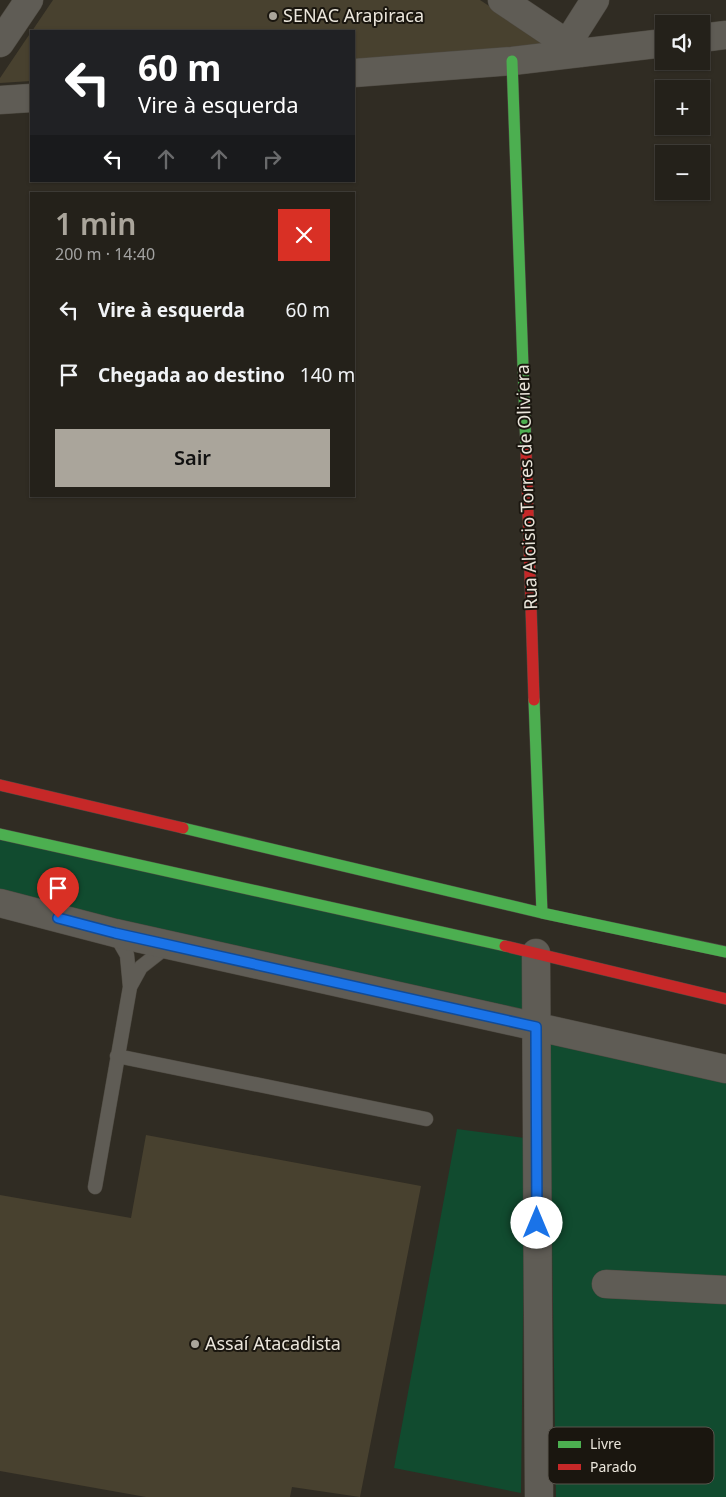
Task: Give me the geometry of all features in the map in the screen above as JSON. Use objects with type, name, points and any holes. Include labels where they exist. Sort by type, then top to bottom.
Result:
[{"type":"main road","name":"Rua Aloisio Torres de Oliviera","points":[[512,61],[542,913]]},
{"type":"main road","points":[[0,785],[542,913],[726,952]]},
{"type":"main road","points":[[0,834],[536,953],[726,999]]},
{"type":"street","points":[[0,43],[29,0]]},
{"type":"street","points":[[502,0],[574,49]]},
{"type":"street","points":[[574,49],[595,0]]},
{"type":"street","points":[[710,37],[726,35]]},
{"type":"street","points":[[355,74],[512,61],[574,49],[655,44]]},
{"type":"street","points":[[0,100],[30,98]]},
{"type":"street","points":[[0,902],[115,933],[726,1069]]},
{"type":"street","points":[[536,953],[539,1497]]},
{"type":"street","points":[[606,1284],[726,1290]]},
{"type":"lane","points":[[95,1187],[130,987],[127,955],[115,933]]},
{"type":"lane","points":[[130,987],[141,967],[170,945]]},
{"type":"lane","points":[[117,1056],[426,1119]]},
{"type":"green space","points":[[0,834],[536,953],[537,1027],[0,903]]},
{"type":"green space","points":[[549,1043],[726,1082],[726,1497],[556,1497],[556,1484],[714,1484],[714,1427],[555,1427]]},
{"type":"green space","points":[[457,1129],[525,1138],[521,1493],[394,1468]]},
{"type":"building","name":"SENAC Arapiraca","points":[[53,0],[480,0],[550,46],[355,59],[355,30],[33,30]]},
{"type":"building","points":[[30,33],[30,81],[0,83],[0,78]]},
{"type":"building","name":"Assaí Atacadista","points":[[146,1135],[421,1186],[360,1497],[292,1487],[290,1497],[146,1497],[0,1471],[0,1195],[131,1218]]},
{"type":"traffic: fast","points":[[512,61],[526,450]]},
{"type":"traffic: fast","points":[[534,700],[542,913]]},
{"type":"traffic: fast","points":[[183,828],[542,913],[726,952]]},
{"type":"traffic: fast","points":[[0,834],[505,946]]},
{"type":"traffic: jam","points":[[526,450],[534,700]]},
{"type":"traffic: jam","points":[[0,785],[183,828]]},
{"type":"traffic: jam","points":[[505,946],[726,999]]},
{"type":"place","name":"SENAC Arapiraca","points":[[273,16]]},
{"type":"place","name":"Assaí Atacadista","points":[[195,1344]]},
{"type":"route","points":[[58,918],[115,933],[536,1027],[537,1223]]}]
